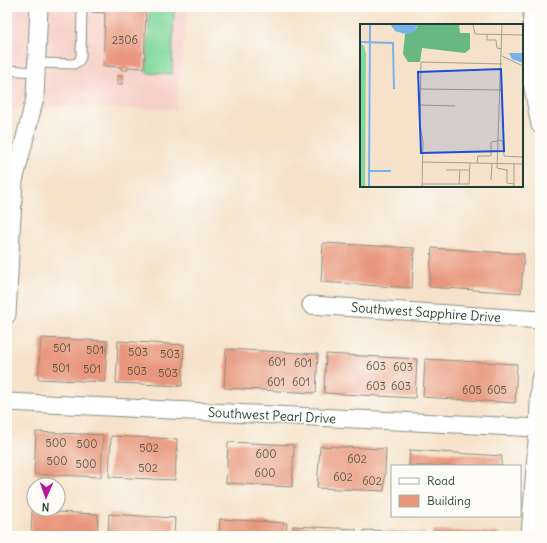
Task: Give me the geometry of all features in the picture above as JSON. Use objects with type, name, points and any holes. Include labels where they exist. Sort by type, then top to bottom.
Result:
[{"type":"street","points":[[7,315],[14,181],[35,98],[39,7]]},
{"type":"street","points":[[535,7],[531,77],[540,125]]},
{"type":"street","name":"Southwest Sapphire Drive","points":[[311,305],[540,320]]},
{"type":"street","points":[[530,536],[540,379]]},
{"type":"street","name":"Southwest Pearl Drive","points":[[7,402],[538,428]]},
{"type":"lane","points":[[7,70],[74,64],[79,61],[81,57],[82,7]]},
{"type":"shaded area","points":[[7,7],[188,7],[176,110],[59,106],[7,110]]},
{"type":"green space","points":[[152,7],[174,7],[172,74],[147,73],[149,14]]},
{"type":"building","points":[[92,7],[146,7],[144,68],[128,67],[128,70],[121,70],[121,67],[103,66],[105,13],[92,12]]},
{"type":"building","points":[[117,76],[123,76],[122,84],[117,84]]},
{"type":"building","points":[[323,243],[414,248],[412,288],[321,282]]},
{"type":"building","points":[[432,248],[524,254],[521,293],[429,287]]},
{"type":"building","points":[[41,338],[107,341],[105,382],[38,379]]},
{"type":"building","points":[[118,341],[184,345],[182,386],[116,383]]},
{"type":"building","points":[[226,349],[318,354],[316,393],[224,388]]},
{"type":"building","points":[[326,354],[417,359],[415,398],[324,393]]},
{"type":"building","points":[[425,359],[517,364],[515,403],[423,397]]},
{"type":"building","points":[[36,432],[103,435],[101,477],[34,474]]},
{"type":"building","points":[[111,436],[177,439],[175,480],[109,477]]},
{"type":"building","points":[[228,442],[294,445],[292,487],[226,483]]},
{"type":"building","points":[[320,446],[386,449],[384,491],[317,488]]},
{"type":"building","points":[[410,450],[502,456],[501,465],[409,465]]},
{"type":"building","points":[[66,513],[98,514],[97,536],[31,536],[32,517],[66,517]]},
{"type":"building","points":[[109,514],[175,518],[174,536],[108,536]]},
{"type":"building","points":[[220,519],[287,523],[286,536],[219,536]]},
{"type":"building","points":[[293,526],[356,529],[355,536],[293,536]]},
{"type":"building","points":[[364,530],[425,533],[425,536],[363,536]]},
{"type":"building","points":[[433,530],[499,533],[499,536],[433,536]]}]
